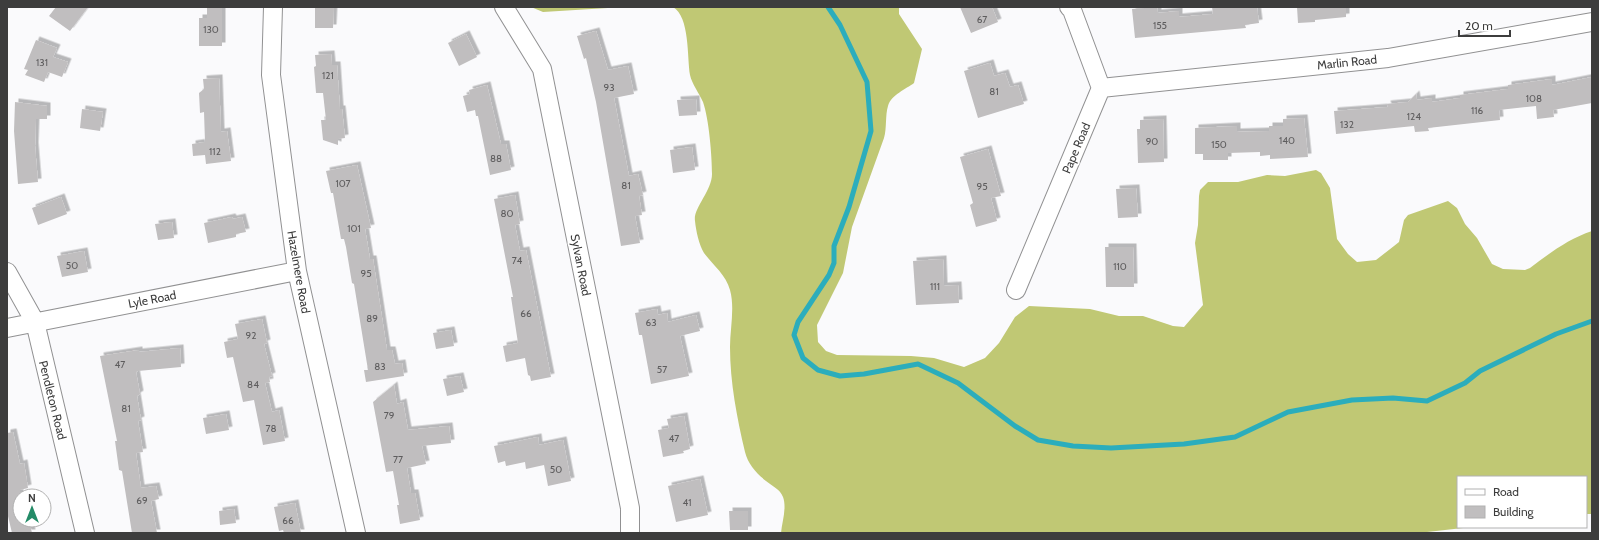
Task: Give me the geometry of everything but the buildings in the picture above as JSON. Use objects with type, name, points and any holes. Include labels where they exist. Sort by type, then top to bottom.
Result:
[{"type":"street","name":"Hazelmere Road","points":[[273,7],[271,75],[297,271],[356,533]]},
{"type":"street","name":"Sylvan Road","points":[[504,7],[542,69],[630,508],[630,533]]},
{"type":"street","points":[[1069,7],[1072,10],[1101,88]]},
{"type":"street","name":"Marlin Road","points":[[1101,88],[1388,58],[1592,22]]},
{"type":"street","name":"Pape Road","points":[[1016,290],[1101,88]]},
{"type":"street","name":"Lyle Road","points":[[7,328],[297,271]]},
{"type":"street","name":"Pendleton Road","points":[[7,272],[35,322],[85,533]]},
{"type":"green space","points":[[531,7],[624,7],[543,12]]},
{"type":"green space","points":[[673,7],[899,7],[899,14],[922,49],[914,83],[895,95],[888,106],[884,138],[852,227],[843,273],[817,325],[818,342],[826,351],[837,355],[911,356],[934,358],[964,367],[985,358],[999,343],[1015,317],[1029,306],[1090,309],[1119,316],[1143,316],[1173,326],[1184,327],[1203,305],[1195,243],[1198,225],[1200,190],[1208,182],[1238,182],[1267,175],[1285,176],[1316,170],[1321,173],[1330,188],[1337,239],[1348,254],[1357,262],[1376,260],[1399,242],[1404,220],[1408,215],[1448,201],[1457,208],[1465,224],[1477,238],[1492,264],[1503,269],[1525,270],[1530,268],[1567,242],[1592,231],[1592,514],[1587,514],[1587,476],[1457,476],[1457,528],[1463,528],[1418,533],[781,533],[784,510],[782,494],[762,478],[750,464],[746,456],[739,426],[734,400],[730,360],[732,311],[730,290],[726,280],[704,253],[697,233],[695,216],[709,187],[712,174],[710,138],[703,102],[692,82],[690,75],[687,38],[682,19]]},
{"type":"waterway","points":[[828,7],[840,25],[867,82],[871,131],[849,207],[834,246],[834,263],[829,275],[798,322],[794,335],[803,358],[818,370],[840,376],[864,374],[918,364],[958,383],[1015,426],[1038,440],[1073,446],[1111,448],[1184,444],[1235,437],[1288,412],[1352,400],[1393,398],[1427,401],[1465,383],[1480,371],[1556,334],[1592,321]]}]
